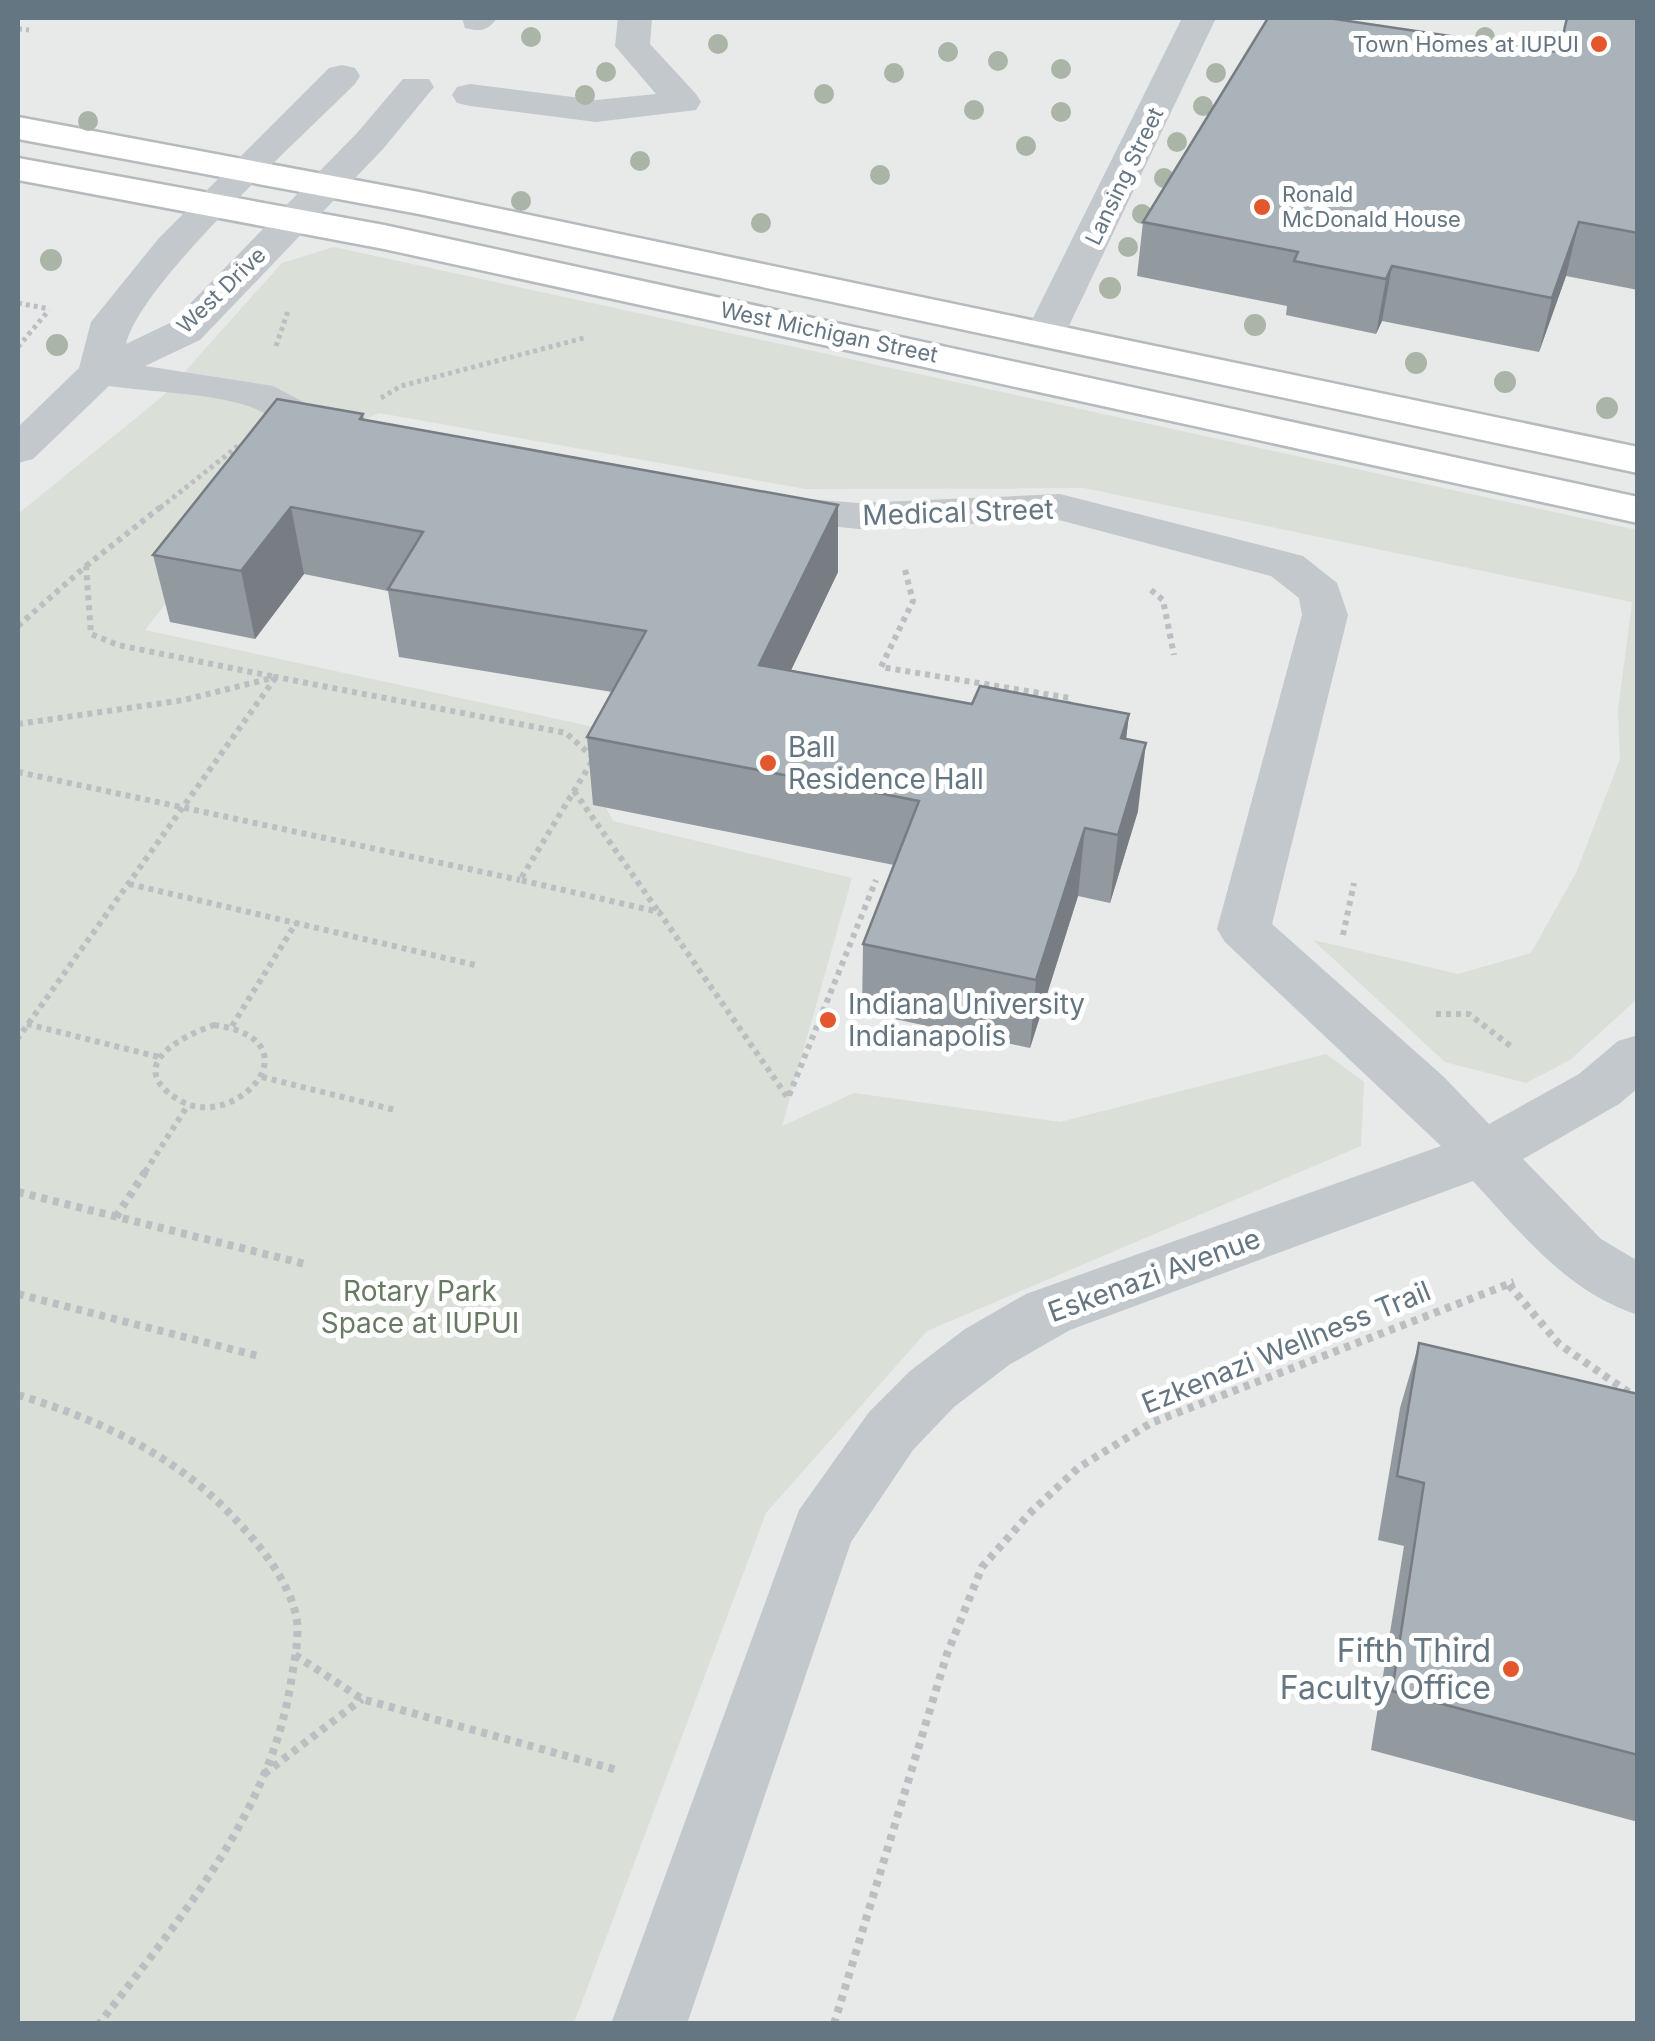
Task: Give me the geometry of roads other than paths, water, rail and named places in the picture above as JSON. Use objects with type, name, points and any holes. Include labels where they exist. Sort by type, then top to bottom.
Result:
[{"type":"main road","name":"West Michigan Street","points":[[18,128],[326,185],[1046,332],[1638,460]]},
{"type":"main road","name":"West Michigan Street","points":[[18,169],[292,220],[845,336],[1638,510]]},
{"type":"street","points":[[470,94],[596,111],[683,102],[632,46],[635,18]]},
{"type":"street","name":"Lansing Street","points":[[1046,332],[1199,18]]},
{"type":"street","points":[[342,76],[173,246],[111,322],[99,372],[258,396],[316,426],[378,422]]},
{"type":"street","name":"West Drive","points":[[18,450],[99,372],[186,331],[416,87]]},
{"type":"street","name":"Medical Street","points":[[731,504],[823,516],[1060,507],[1272,560],[1312,583],[1321,593],[1325,615],[1244,929],[1424,1092],[1484,1154]]},
{"type":"street","name":"Eskenazi Avenue","points":[[648,2024],[822,1530],[890,1431],[932,1389],[988,1347],[1048,1312],[1484,1154],[1599,1089],[1638,1056]]},
{"type":"street","points":[[1484,1154],[1580,1256],[1638,1291]]},
{"type":"place","name":"Town Homes at IUPUI","points":[[1599,44]]},
{"type":"place","name":"Ronald McDonald House","points":[[1262,207]]},
{"type":"place","name":"Ball Residence Hall","points":[[768,763]]},
{"type":"place","name":"Indiana University Indianapolis","points":[[828,1020]]},
{"type":"place","name":"Fifth Third Faculty Office","points":[[1511,1669]]},
{"type":"park label","name":"Rotary Park Space at IUPUI","points":[[420,1307]]}]
